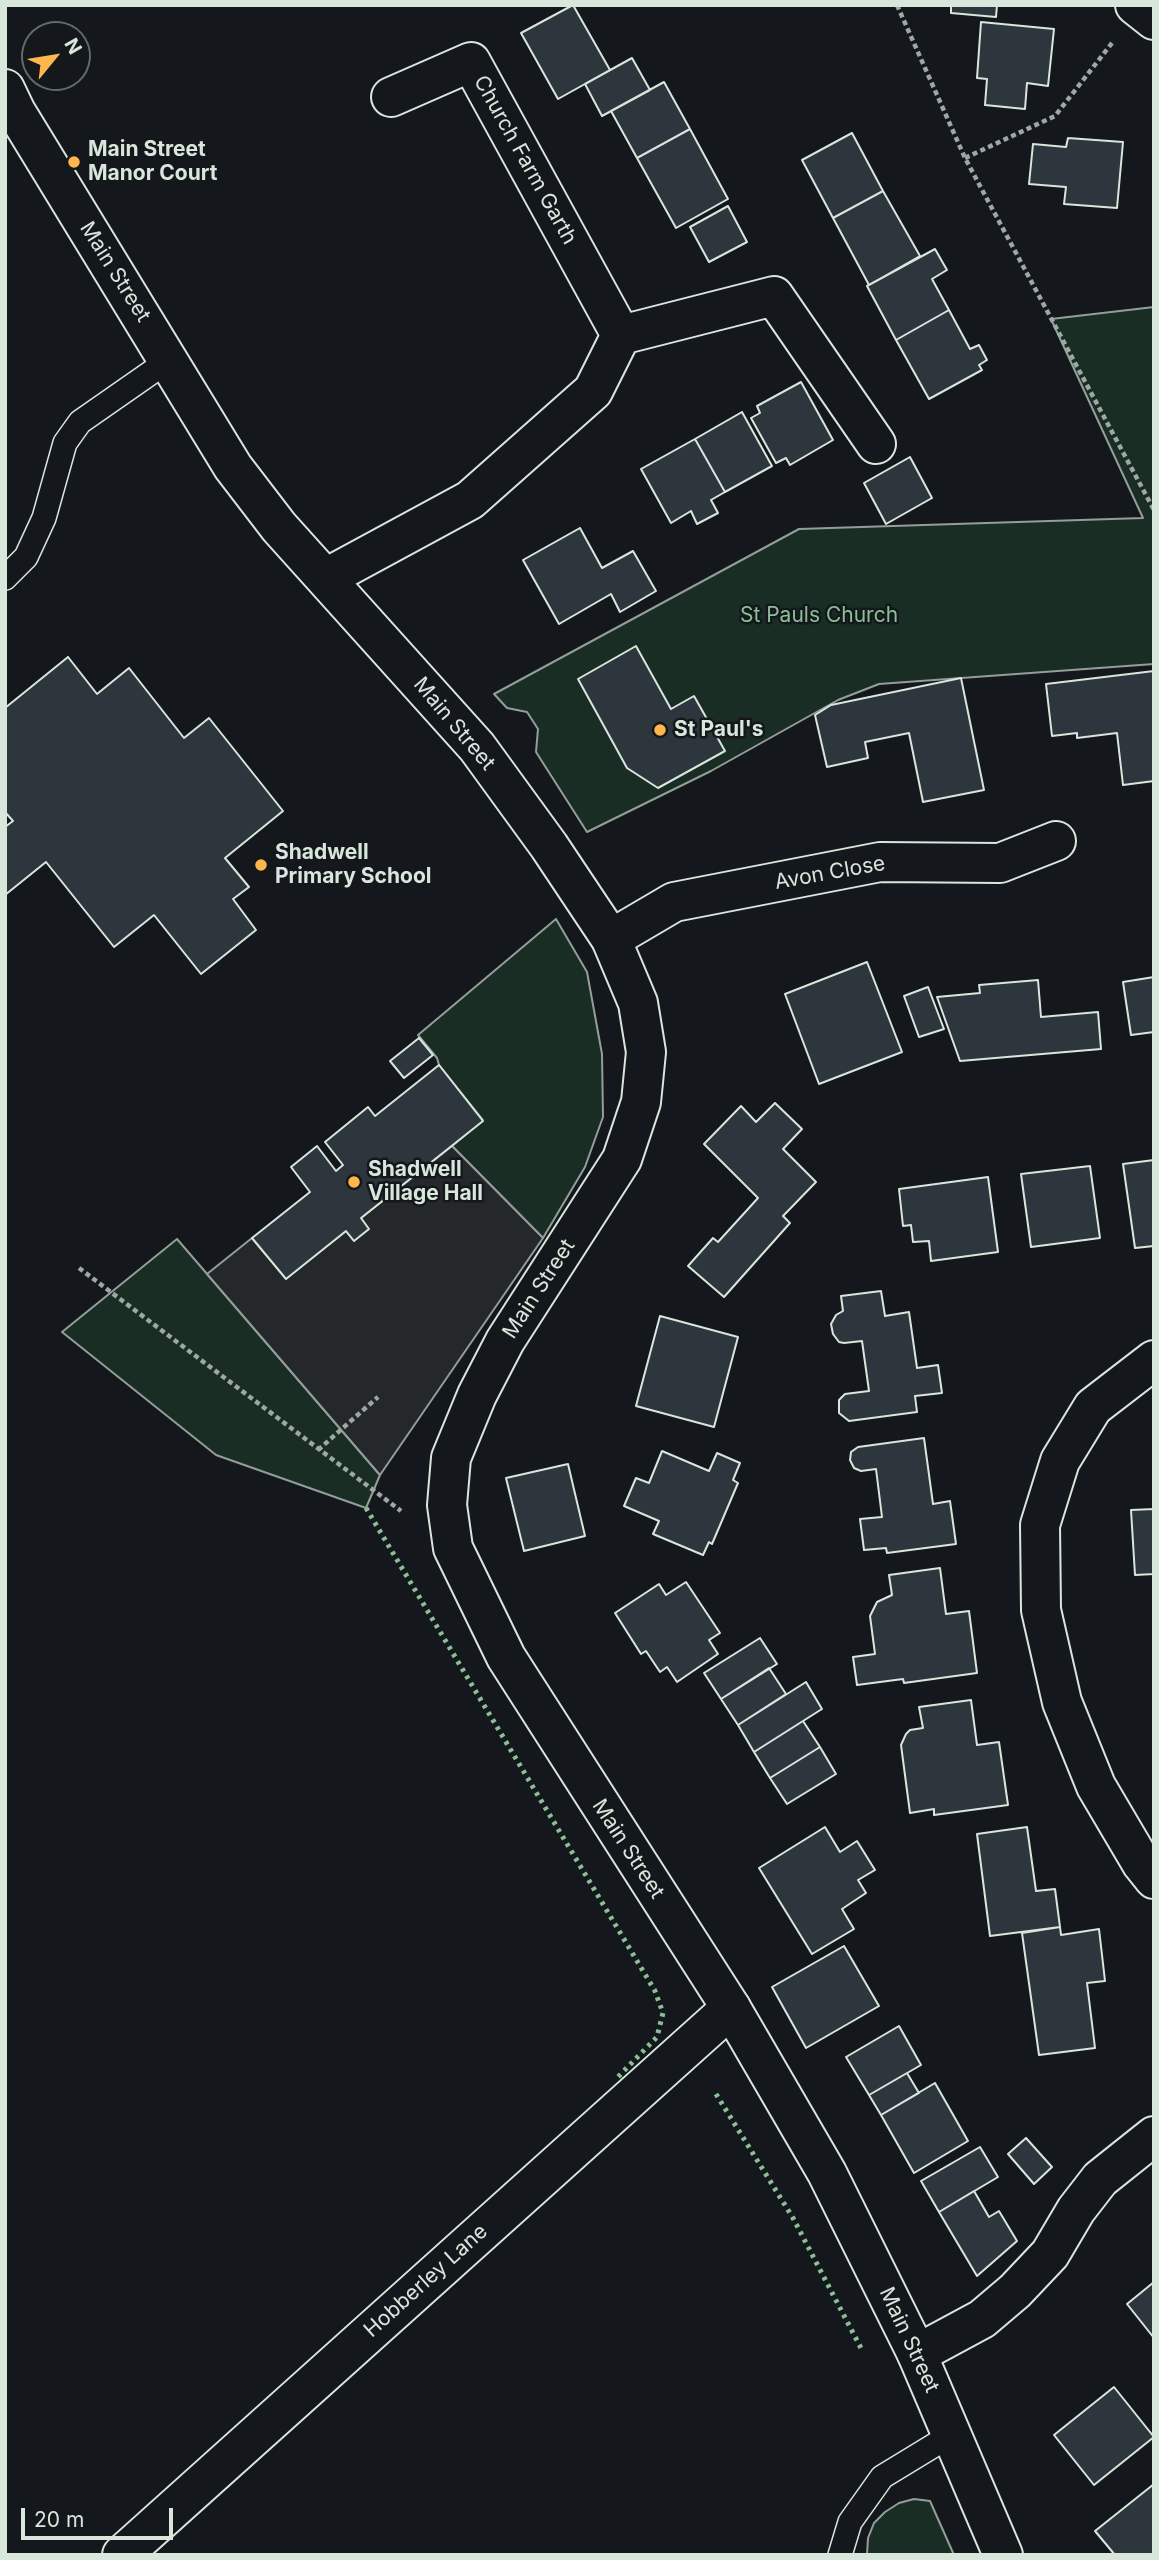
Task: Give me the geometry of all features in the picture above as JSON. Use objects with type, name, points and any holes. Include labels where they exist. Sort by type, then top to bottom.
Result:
[{"type":"street","name":"Church Farm Garth","points":[[391,97],[471,62],[621,335]]},
{"type":"street","name":"Main Street","points":[[9,107],[169,360],[233,467],[279,527],[477,747],[550,846],[611,939],[638,1003],[646,1052],[641,1102],[622,1158],[505,1341],[478,1395],[451,1458],[447,1505],[453,1548],[506,1657],[731,2008],[827,2173],[917,2354],[1003,2555]]},
{"type":"street","points":[[326,578],[470,499],[593,391],[621,335],[774,296],[877,444]]},
{"type":"street","name":"Avon Close","points":[[611,939],[674,902],[880,862],[1000,863],[1056,841]]},
{"type":"street","points":[[1154,1360],[1093,1407],[1060,1461],[1040,1525],[1041,1610],[1062,1702],[1096,1786],[1154,1880]]},
{"type":"street","name":"Hobberley Lane","points":[[122,2555],[731,2008]]},
{"type":"street","points":[[917,2354],[982,2319],[1015,2291],[1050,2254],[1076,2210],[1100,2179],[1154,2136]]},
{"type":"lane","points":[[5,578],[26,557],[44,518],[65,443],[80,422],[169,360]]},
{"type":"lane","points":[[840,2555],[850,2522],[882,2477],[951,2435]]},
{"type":"path","points":[[897,5],[965,158],[1154,510]]},
{"type":"path","points":[[965,158],[1055,116],[1142,12]]},
{"type":"path","points":[[79,1268],[318,1450],[453,1548]]},
{"type":"path","points":[[318,1450],[378,1396]]},
{"type":"green space","name":"St Pauls Church","points":[[1154,307],[1154,664],[879,684],[838,700],[711,771],[587,832],[536,752],[538,729],[527,712],[507,708],[494,694],[799,529],[1143,518],[1051,319]]},
{"type":"green space","points":[[556,919],[587,972],[602,1054],[603,1117],[585,1167],[543,1238],[452,1146],[483,1120],[418,1035]]},
{"type":"green space","points":[[177,1239],[380,1475],[366,1508],[216,1455],[62,1332]]},
{"type":"green space","points":[[914,2499],[930,2501],[954,2555],[867,2555],[868,2538],[874,2523],[899,2503]]},
{"type":"shaded area","points":[[452,1146],[543,1238],[380,1475],[207,1274],[252,1238],[286,1278],[346,1231],[354,1241],[361,1218]]},
{"type":"building","points":[[573,5],[610,70],[558,99],[521,33]]},
{"type":"building","points":[[951,5],[997,5],[996,17],[951,13]]},
{"type":"building","points":[[981,22],[1054,29],[1048,86],[1027,83],[1025,109],[985,105],[987,79],[977,78]]},
{"type":"building","points":[[632,58],[650,90],[602,116],[585,84]]},
{"type":"building","points":[[664,82],[690,129],[637,158],[611,111]]},
{"type":"building","points":[[690,129],[728,199],[676,228],[637,158]]},
{"type":"building","points":[[852,133],[883,191],[833,218],[802,160]]},
{"type":"building","points":[[1068,138],[1123,142],[1117,208],[1064,204],[1066,187],[1029,184],[1033,144],[1066,147]]},
{"type":"building","points":[[883,191],[920,256],[869,285],[833,218]]},
{"type":"building","points":[[728,206],[747,242],[709,262],[690,227]]},
{"type":"building","points":[[935,249],[947,270],[932,279],[949,310],[896,340],[867,286]]},
{"type":"building","points":[[949,310],[970,349],[979,345],[987,360],[979,365],[982,370],[929,399],[896,340]]},
{"type":"building","points":[[801,382],[833,440],[790,465],[786,458],[776,463],[751,418],[760,413],[757,406]]},
{"type":"building","points":[[742,412],[772,466],[725,492],[695,439]]},
{"type":"building","points":[[695,439],[725,492],[711,500],[718,513],[697,524],[691,511],[671,523],[641,469]]},
{"type":"building","points":[[910,457],[932,498],[886,524],[864,483]]},
{"type":"building","points":[[580,528],[602,568],[633,551],[656,591],[620,612],[611,594],[559,624],[523,560]]},
{"type":"building","name":"St Paul's","points":[[636,646],[671,709],[694,696],[725,751],[658,788],[627,768],[578,679]]},
{"type":"building","points":[[68,657],[97,694],[129,668],[184,738],[209,718],[283,811],[225,858],[249,887],[233,899],[256,930],[201,974],[154,915],[114,947],[46,862],[5,895],[5,827],[13,821],[5,812],[5,708]]},
{"type":"building","points":[[1154,671],[1154,781],[1123,785],[1117,733],[1077,738],[1077,733],[1052,736],[1046,684]]},
{"type":"building","points":[[961,678],[984,790],[923,802],[909,733],[865,742],[868,758],[827,767],[815,715],[831,705]]},
{"type":"building","points":[[867,962],[902,1052],[819,1084],[785,994]]},
{"type":"building","points":[[1154,977],[1154,1032],[1131,1035],[1123,982]]},
{"type":"building","points":[[1038,980],[1041,1017],[1098,1012],[1101,1049],[960,1061],[937,997],[980,993],[979,985]]},
{"type":"building","points":[[928,987],[944,1029],[919,1037],[904,996]]},
{"type":"building","points":[[419,1038],[433,1055],[404,1078],[390,1061]]},
{"type":"building","name":"Shadwell Village Hall","points":[[439,1065],[483,1121],[361,1218],[369,1229],[354,1241],[346,1231],[286,1279],[252,1238],[310,1192],[291,1167],[317,1146],[336,1171],[343,1165],[325,1142],[368,1107],[375,1116]]},
{"type":"building","points":[[775,1103],[802,1129],[783,1149],[816,1182],[783,1216],[790,1223],[724,1297],[688,1266],[713,1238],[718,1242],[758,1198],[704,1144],[741,1106],[756,1122]]},
{"type":"building","points":[[1154,1160],[1154,1246],[1135,1248],[1123,1164]]},
{"type":"building","points":[[1090,1166],[1100,1238],[1031,1247],[1021,1174]]},
{"type":"building","points":[[988,1177],[998,1252],[931,1261],[929,1241],[913,1242],[911,1225],[903,1226],[899,1189]]},
{"type":"building","points":[[881,1291],[885,1316],[909,1312],[917,1368],[938,1365],[942,1393],[915,1396],[917,1412],[849,1421],[839,1413],[839,1400],[845,1394],[869,1391],[862,1341],[839,1342],[833,1334],[831,1324],[836,1315],[843,1311],[841,1296]]},
{"type":"building","points":[[660,1316],[738,1337],[714,1427],[636,1406]]},
{"type":"building","points":[[924,1438],[933,1504],[950,1501],[956,1544],[887,1553],[886,1548],[864,1550],[860,1519],[882,1517],[876,1469],[861,1471],[854,1468],[850,1460],[851,1452],[858,1447]]},
{"type":"building","points":[[662,1451],[709,1471],[717,1453],[740,1463],[733,1480],[738,1483],[712,1544],[709,1542],[703,1555],[653,1534],[659,1521],[624,1506],[636,1478],[649,1483]]},
{"type":"building","points":[[568,1464],[585,1536],[524,1551],[506,1478]]},
{"type":"building","points":[[1154,1509],[1154,1574],[1135,1575],[1131,1510]]},
{"type":"building","points":[[940,1568],[946,1614],[969,1611],[977,1673],[904,1683],[903,1679],[857,1685],[853,1657],[875,1654],[870,1616],[877,1602],[892,1595],[889,1575]]},
{"type":"building","points":[[686,1582],[720,1633],[709,1640],[718,1654],[677,1682],[667,1667],[660,1672],[646,1651],[641,1654],[615,1613],[659,1584],[666,1595]]},
{"type":"building","points":[[760,1638],[777,1664],[721,1699],[704,1673]]},
{"type":"building","points":[[769,1668],[786,1694],[738,1725],[721,1699]]},
{"type":"building","points":[[806,1682],[822,1709],[754,1752],[738,1725]]},
{"type":"building","points":[[971,1700],[977,1745],[999,1742],[1008,1805],[934,1815],[934,1809],[910,1813],[901,1745],[910,1730],[923,1728],[919,1707]]},
{"type":"building","points":[[803,1721],[820,1747],[770,1778],[754,1752]]},
{"type":"building","points":[[820,1747],[836,1774],[787,1804],[770,1778]]},
{"type":"building","points":[[825,1827],[840,1852],[857,1841],[875,1870],[858,1880],[866,1893],[842,1909],[854,1929],[812,1954],[759,1868]]},
{"type":"building","points":[[1027,1827],[1036,1891],[1055,1889],[1060,1927],[990,1936],[977,1834]]},
{"type":"building","points":[[1060,1927],[1061,1935],[1099,1929],[1105,1981],[1087,1983],[1095,2048],[1039,2055],[1022,1933]]},
{"type":"building","points":[[844,1946],[879,2006],[806,2048],[772,1987]]},
{"type":"building","points":[[899,2026],[921,2065],[869,2095],[846,2057]]},
{"type":"building","points":[[907,2073],[919,2093],[881,2115],[869,2095]]},
{"type":"building","points":[[935,2083],[968,2141],[914,2173],[881,2115]]},
{"type":"building","points":[[1026,2138],[1052,2167],[1034,2184],[1008,2154]]},
{"type":"building","points":[[980,2147],[998,2177],[939,2212],[921,2181]]},
{"type":"building","points":[[974,2191],[989,2217],[999,2211],[1017,2241],[977,2276],[939,2212]]},
{"type":"building","points":[[1154,2282],[1154,2338],[1127,2304]]},
{"type":"building","points":[[1114,2387],[1154,2437],[1094,2485],[1054,2435]]},
{"type":"building","points":[[1154,2484],[1154,2555],[1115,2555],[1095,2531]]},
{"type":"hedge","points":[[366,1508],[655,1991],[663,2013],[657,2037],[615,2080]]},
{"type":"hedge","points":[[716,2094],[793,2218],[863,2352]]},
{"type":"place","name":"Main Street Manor Court","points":[[74,162]]},
{"type":"place","name":"St Paul's","points":[[660,730]]},
{"type":"place","name":"Shadwell Primary School","points":[[261,865]]},
{"type":"place","name":"Shadwell Village Hall","points":[[354,1182]]}]
